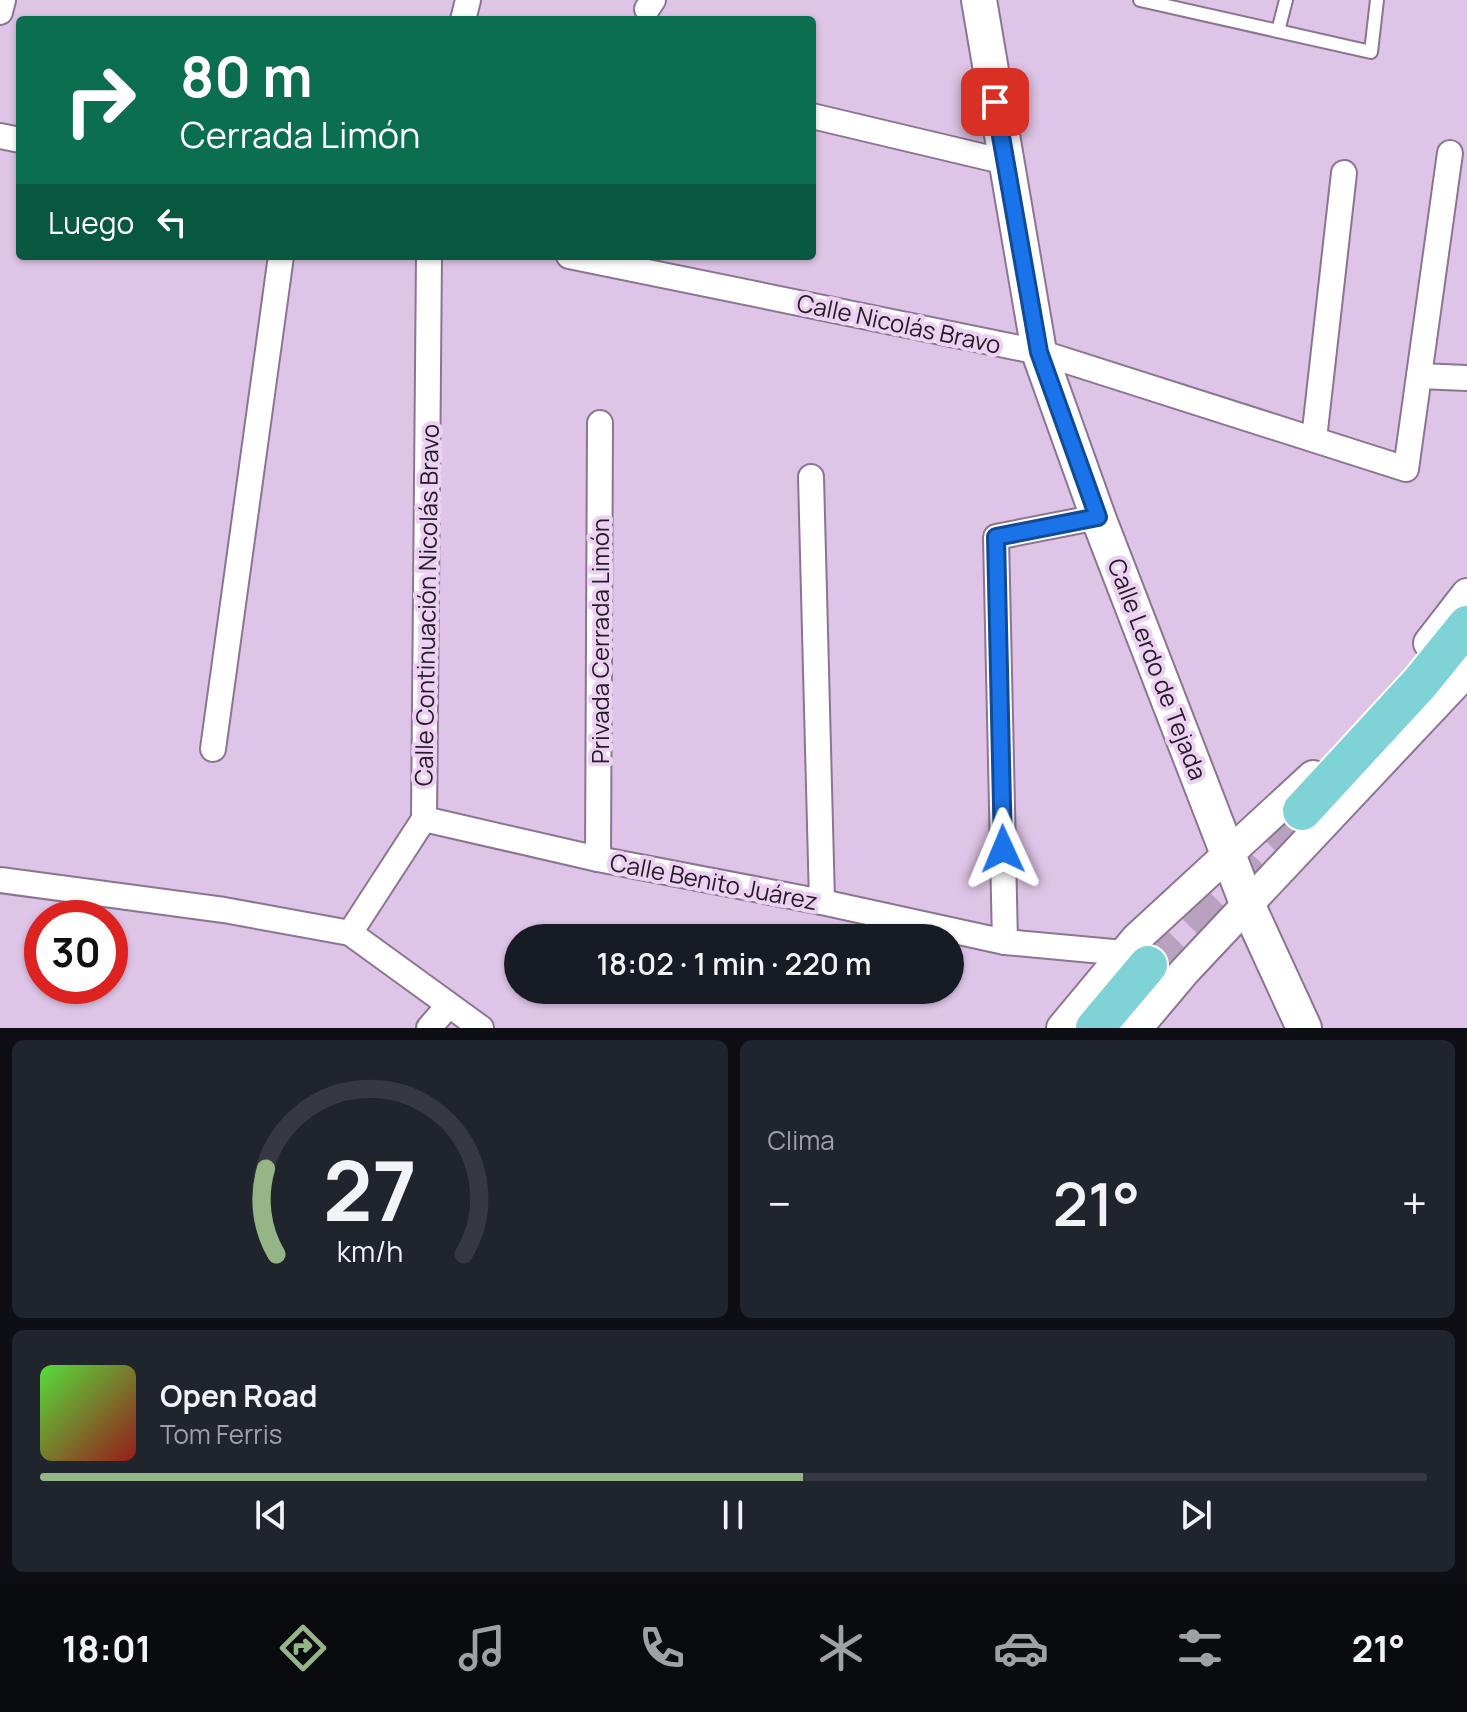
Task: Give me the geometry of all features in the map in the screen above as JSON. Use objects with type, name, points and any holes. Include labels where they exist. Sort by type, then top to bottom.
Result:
[{"type":"main road","name":"Calle Lerdo de Tejada","points":[[979,0],[1039,352],[1098,517],[1248,906],[1304,1028]]},
{"type":"main road","points":[[1467,625],[1305,815],[1467,646]]},
{"type":"main road","points":[[1095,1028],[1143,965]]},
{"type":"main road","points":[[1110,1028],[1143,965]]},
{"type":"street","points":[[0,12],[3,0]]},
{"type":"street","points":[[816,117],[1006,162]]},
{"type":"street","points":[[1450,153],[1419,376],[1467,378]]},
{"type":"street","points":[[1314,439],[1344,173]]},
{"type":"street","points":[[213,749],[280,260]]},
{"type":"street","name":"Calle Continuación Nicolás Bravo","points":[[350,933],[424,819],[429,260]]},
{"type":"street","name":"Calle Nicolás Bravo","points":[[589,260],[1039,352],[1406,469],[1419,376]]},
{"type":"street","name":"Privada Cerrada Limón","points":[[598,859],[600,423]]},
{"type":"street","points":[[811,477],[822,902]]},
{"type":"street","points":[[1005,942],[996,537],[1098,517]]},
{"type":"street","points":[[1062,1028],[1143,965],[1229,854],[1309,779],[1398,682],[1467,594]]},
{"type":"street","points":[[1137,1028],[1467,671]]},
{"type":"street","name":"Calle Benito Juárez","points":[[424,819],[598,859],[822,902],[1005,942],[1143,965]]},
{"type":"street","points":[[0,880],[224,910],[350,933],[481,1028]]},
{"type":"street","points":[[429,1028],[448,1006]]},
{"type":"lane","points":[[1140,0],[1371,52],[1377,0]]},
{"type":"lane","points":[[1278,31],[1286,0]]},
{"type":"tunnel","points":[[1148,965],[1302,811]]},
{"type":"route","points":[[995,102],[1039,352],[1098,517],[996,537],[1003,849]]}]
